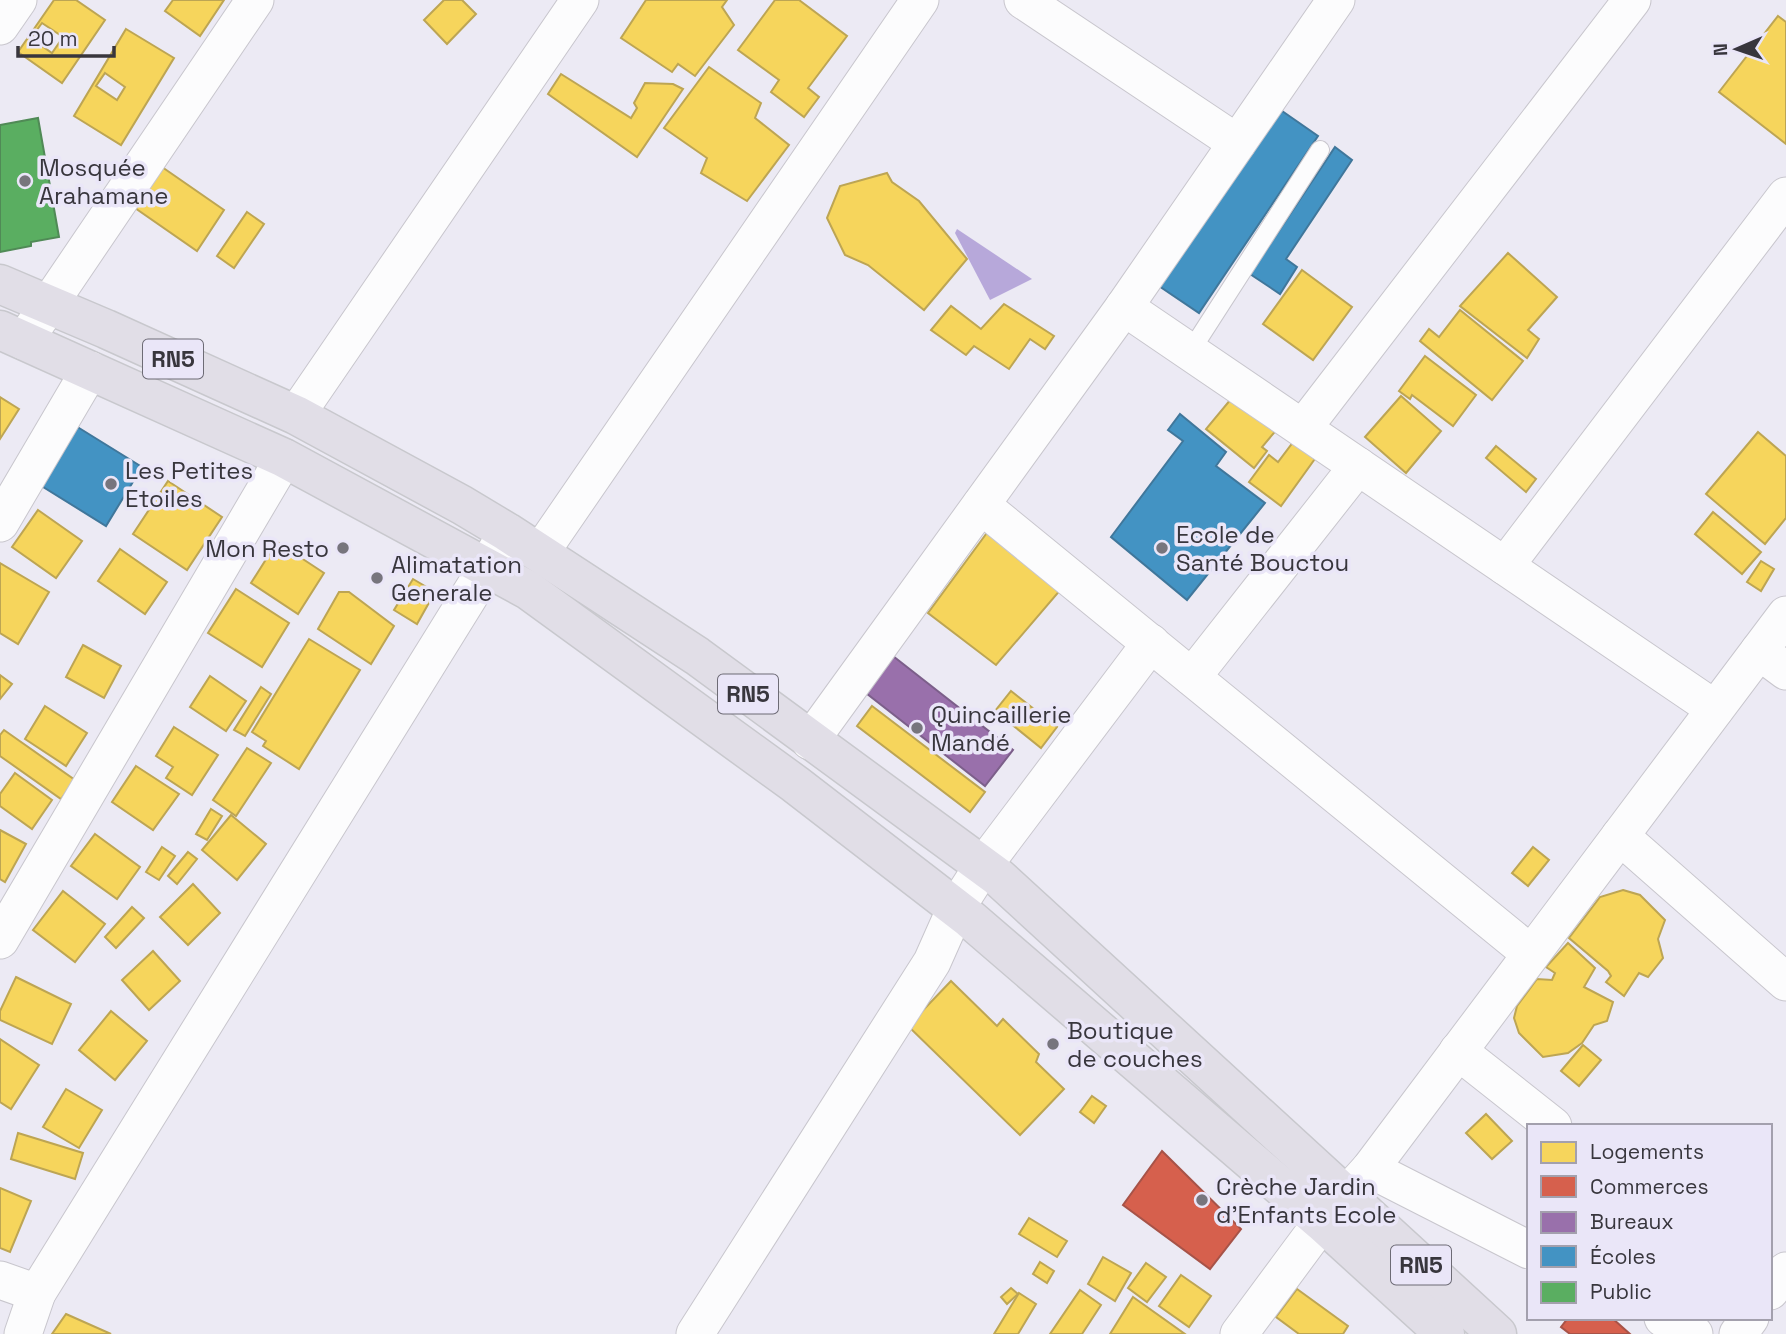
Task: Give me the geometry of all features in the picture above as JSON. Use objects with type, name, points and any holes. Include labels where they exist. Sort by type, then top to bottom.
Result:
[{"type":"highway","name":"RN5","points":[[0,284],[296,415],[507,531],[696,656],[998,877],[1333,1209],[1445,1334]]},
{"type":"highway","name":"RN5","points":[[12,335],[284,458],[528,590],[660,684],[956,908],[1333,1209],[1497,1334]]},
{"type":"street","points":[[0,26],[18,0]]},
{"type":"street","points":[[12,335],[50,305],[255,0]]},
{"type":"street","points":[[296,415],[580,0]]},
{"type":"street","points":[[540,553],[920,0]]},
{"type":"street","points":[[1023,0],[1237,144]]},
{"type":"street","points":[[810,741],[1124,307],[1336,0]]},
{"type":"street","points":[[1303,428],[1632,0]]},
{"type":"street","points":[[1506,566],[1786,196]]},
{"type":"street","points":[[1124,307],[1715,709]]},
{"type":"street","points":[[0,523],[90,370]]},
{"type":"street","points":[[0,940],[284,458]]},
{"type":"street","points":[[1192,677],[1358,466]]},
{"type":"street","points":[[981,505],[1531,954]]},
{"type":"street","points":[[23,1334],[37,1293],[507,531]]},
{"type":"street","points":[[1240,1334],[1333,1209],[1370,1169],[1715,709],[1772,661],[1786,615]]},
{"type":"street","points":[[695,1334],[932,962],[956,908],[983,866],[1151,643]]},
{"type":"street","points":[[1620,836],[1786,982]]},
{"type":"street","points":[[1458,1051],[1550,1124]]},
{"type":"street","points":[[1370,1169],[1527,1249]]},
{"type":"street","points":[[1772,1288],[1786,1271]]},
{"type":"street","points":[[0,1280],[37,1293]]},
{"type":"street","points":[[1667,1320],[1694,1334]]},
{"type":"lane","points":[[1190,352],[1320,150]]},
{"type":"shaded area","points":[[957,229],[1032,279],[990,300],[955,233]]},
{"type":"building: Logements","points":[[54,0],[76,0],[105,20],[62,83],[18,52]],"holes":[[[42,23],[63,37],[52,53],[31,38]]]},
{"type":"building: Logements","points":[[173,0],[224,0],[200,36],[165,11]]},
{"type":"building: Logements","points":[[444,0],[462,0],[476,14],[447,44],[424,20]]},
{"type":"building: Logements","points":[[646,0],[727,0],[722,7],[734,25],[695,76],[678,64],[672,72],[621,38]]},
{"type":"building: Logements","points":[[775,0],[799,0],[847,36],[808,88],[819,97],[804,117],[771,92],[779,80],[738,50]]},
{"type":"building: Logements","points":[[1778,16],[1786,22],[1786,144],[1719,92]]},
{"type":"building: Logements","points":[[126,29],[174,58],[121,145],[74,116]],"holes":[[[105,73],[125,87],[117,100],[96,86]]]},
{"type":"building: Logements","points":[[709,67],[761,103],[755,118],[789,145],[747,201],[701,173],[707,158],[664,128]]},
{"type":"building: Logements","points":[[561,74],[631,118],[637,108],[634,103],[645,83],[673,84],[683,89],[637,157],[548,94]]},
{"type":"building: Logements","points":[[162,167],[224,210],[197,251],[135,208]]},
{"type":"building: Logements","points":[[887,173],[892,182],[919,201],[967,259],[924,310],[868,265],[845,255],[827,218],[840,186]]},
{"type":"building: Logements","points":[[247,212],[264,224],[234,268],[217,256]]},
{"type":"building: Logements","points":[[1508,253],[1557,297],[1528,330],[1539,339],[1527,358],[1460,306]]},
{"type":"building: Logements","points":[[1302,270],[1352,307],[1313,360],[1263,324]]},
{"type":"building: Logements","points":[[1004,304],[1054,336],[1045,349],[1030,339],[1009,369],[974,346],[966,355],[931,330],[951,306],[981,329]]},
{"type":"building: Logements","points":[[1460,310],[1523,361],[1492,400],[1420,341],[1429,329],[1439,337]]},
{"type":"building: Logements","points":[[1425,356],[1476,395],[1453,426],[1412,395],[1410,399],[1399,391]]},
{"type":"building: Logements","points":[[1236,393],[1278,428],[1262,447],[1267,451],[1254,468],[1206,429]]},
{"type":"building: Logements","points":[[1401,396],[1441,431],[1406,473],[1365,437]]},
{"type":"building: Logements","points":[[0,397],[19,409],[0,439]]},
{"type":"building: Logements","points":[[1758,432],[1786,456],[1786,518],[1765,544],[1706,494]]},
{"type":"building: Logements","points":[[1300,433],[1322,449],[1281,506],[1249,482],[1269,455],[1278,462]]},
{"type":"building: Logements","points":[[1496,446],[1536,479],[1526,492],[1486,458]]},
{"type":"building: Logements","points":[[168,481],[222,517],[187,570],[133,534]]},
{"type":"building: Logements","points":[[38,510],[82,541],[56,578],[12,547]]},
{"type":"building: Logements","points":[[1713,512],[1761,552],[1742,574],[1695,534]]},
{"type":"building: Logements","points":[[989,530],[1068,581],[996,665],[928,613]]},
{"type":"building: Logements","points":[[277,542],[324,573],[298,614],[251,583]]},
{"type":"building: Logements","points":[[120,549],[167,582],[145,614],[98,581]]},
{"type":"building: Logements","points":[[1761,561],[1774,569],[1761,591],[1747,582]]},
{"type":"building: Logements","points":[[0,563],[49,592],[18,644],[0,633]]},
{"type":"building: Logements","points":[[413,579],[435,592],[417,624],[394,610]]},
{"type":"building: Logements","points":[[236,589],[289,623],[262,667],[208,633]]},
{"type":"building: Logements","points":[[339,592],[349,592],[394,626],[371,664],[318,629]]},
{"type":"building: Logements","points":[[309,639],[360,670],[299,769],[263,746],[266,741],[252,732]]},
{"type":"building: Logements","points":[[83,645],[121,666],[104,698],[66,677]]},
{"type":"building: Logements","points":[[0,675],[12,684],[0,699]]},
{"type":"building: Logements","points":[[210,676],[246,701],[226,731],[190,707]]},
{"type":"building: Logements","points":[[261,687],[271,694],[245,736],[234,730]]},
{"type":"building: Logements","points":[[1011,691],[1057,727],[1041,748],[995,711]]},
{"type":"building: Logements","points":[[45,706],[87,733],[66,766],[25,739]]},
{"type":"building: Logements","points":[[872,706],[985,792],[970,812],[857,726]]},
{"type":"building: Logements","points":[[174,727],[218,755],[192,795],[166,778],[173,767],[156,756]]},
{"type":"building: Logements","points":[[4,730],[75,780],[61,799],[0,756],[0,735]]},
{"type":"building: Logements","points":[[247,748],[271,763],[236,816],[213,800]]},
{"type":"building: Logements","points":[[136,766],[179,794],[153,830],[112,802]]},
{"type":"building: Logements","points":[[15,773],[52,800],[32,829],[0,806],[0,794]]},
{"type":"building: Logements","points":[[211,809],[222,816],[207,840],[196,834]]},
{"type":"building: Logements","points":[[231,815],[266,844],[237,880],[202,850]]},
{"type":"building: Logements","points":[[0,830],[26,844],[5,882],[0,879]]},
{"type":"building: Logements","points":[[95,834],[140,867],[117,899],[71,866]]},
{"type":"building: Logements","points":[[162,847],[175,856],[159,880],[146,872]]},
{"type":"building: Logements","points":[[1533,847],[1549,860],[1528,886],[1512,873]]},
{"type":"building: Logements","points":[[188,852],[197,859],[177,884],[168,876]]},
{"type":"building: Logements","points":[[193,884],[220,913],[188,945],[160,917]]},
{"type":"building: Logements","points":[[1623,890],[1640,895],[1665,920],[1658,939],[1663,958],[1648,977],[1639,973],[1624,996],[1606,982],[1611,976],[1608,971],[1569,938],[1600,897]]},
{"type":"building: Logements","points":[[63,891],[105,924],[75,962],[33,930]]},
{"type":"building: Logements","points":[[132,907],[144,918],[116,948],[105,937]]},
{"type":"building: Logements","points":[[1568,943],[1595,968],[1584,987],[1613,1002],[1607,1021],[1594,1025],[1582,1043],[1568,1053],[1543,1057],[1519,1033],[1514,1018],[1517,1006],[1537,979],[1552,980],[1555,973],[1546,967]]},
{"type":"building: Logements","points":[[153,951],[180,981],[149,1010],[122,980]]},
{"type":"building: Logements","points":[[16,977],[71,1004],[52,1044],[0,1020],[0,1011]]},
{"type":"building: Logements","points":[[951,981],[997,1026],[1003,1019],[1039,1054],[1036,1062],[1064,1089],[1020,1135],[908,1026]]},
{"type":"building: Logements","points":[[111,1011],[147,1041],[115,1080],[79,1050]]},
{"type":"building: Logements","points":[[0,1039],[39,1065],[11,1109],[0,1102]]},
{"type":"building: Logements","points":[[1583,1045],[1601,1060],[1579,1086],[1561,1071]]},
{"type":"building: Logements","points":[[66,1089],[102,1110],[79,1148],[43,1127]]},
{"type":"building: Logements","points":[[1092,1096],[1106,1106],[1094,1123],[1080,1112]]},
{"type":"building: Logements","points":[[1486,1114],[1512,1141],[1492,1159],[1466,1133]]},
{"type":"building: Logements","points":[[18,1133],[83,1153],[75,1179],[11,1159]]},
{"type":"building: Logements","points":[[0,1188],[31,1201],[10,1252],[0,1248]]},
{"type":"building: Logements","points":[[1029,1218],[1067,1241],[1057,1257],[1019,1234]]},
{"type":"building: Logements","points":[[1103,1257],[1131,1273],[1115,1301],[1088,1284]]},
{"type":"building: Logements","points":[[1040,1262],[1054,1271],[1047,1283],[1033,1274]]},
{"type":"building: Logements","points":[[1146,1263],[1166,1277],[1147,1302],[1128,1288]]},
{"type":"building: Logements","points":[[1181,1275],[1211,1296],[1189,1327],[1159,1306]]},
{"type":"building: Logements","points":[[1011,1288],[1018,1294],[1007,1304],[1001,1297]]},
{"type":"building: Logements","points":[[1297,1289],[1348,1326],[1343,1334],[1299,1334],[1276,1317]]},
{"type":"building: Logements","points":[[1080,1290],[1101,1305],[1082,1334],[1050,1334]]},
{"type":"building: Logements","points":[[1019,1293],[1036,1304],[1018,1334],[994,1334]]},
{"type":"building: Logements","points":[[1133,1297],[1185,1334],[1110,1334]]},
{"type":"building: Logements","points":[[66,1314],[111,1334],[52,1334]]},
{"type":"building: Commerces","points":[[1162,1151],[1241,1229],[1210,1269],[1123,1205]]},
{"type":"building: Commerces","points":[[1566,1320],[1614,1320],[1630,1334],[1570,1334],[1561,1327]]},
{"type":"building: Bureaux","points":[[884,649],[1013,750],[985,786],[857,686]]},
{"type":"building: Écoles","points":[[1272,104],[1318,136],[1199,313],[1153,282]]},
{"type":"building: Écoles","points":[[1335,147],[1352,160],[1286,259],[1297,267],[1280,294],[1250,274]]},
{"type":"building: Écoles","points":[[1180,414],[1226,452],[1216,466],[1265,503],[1187,600],[1111,537],[1183,441],[1168,430]]},
{"type":"building: Écoles","points":[[71,423],[142,467],[106,526],[35,482]]},
{"type":"building: Public","name":"Mosquée Arahamane","points":[[38,118],[59,237],[0,252],[0,125]]},
{"type":"place","name":"Mosquée Arahamane","points":[[25,181]]},
{"type":"place","name":"Les Petites Etoiles","points":[[111,484]]},
{"type":"place","name":"Mon Resto","points":[[343,548]]},
{"type":"place","name":"Ecole de Santé Bouctou","points":[[1162,548]]},
{"type":"place","name":"Alimatation Generale","points":[[377,578]]},
{"type":"place","name":"Quincaillerie Mandé","points":[[917,728]]},
{"type":"place","name":"Boutique de couches","points":[[1053,1044]]},
{"type":"place","name":"Crèche Jardin d'Enfants Ecole","points":[[1202,1200]]}]
